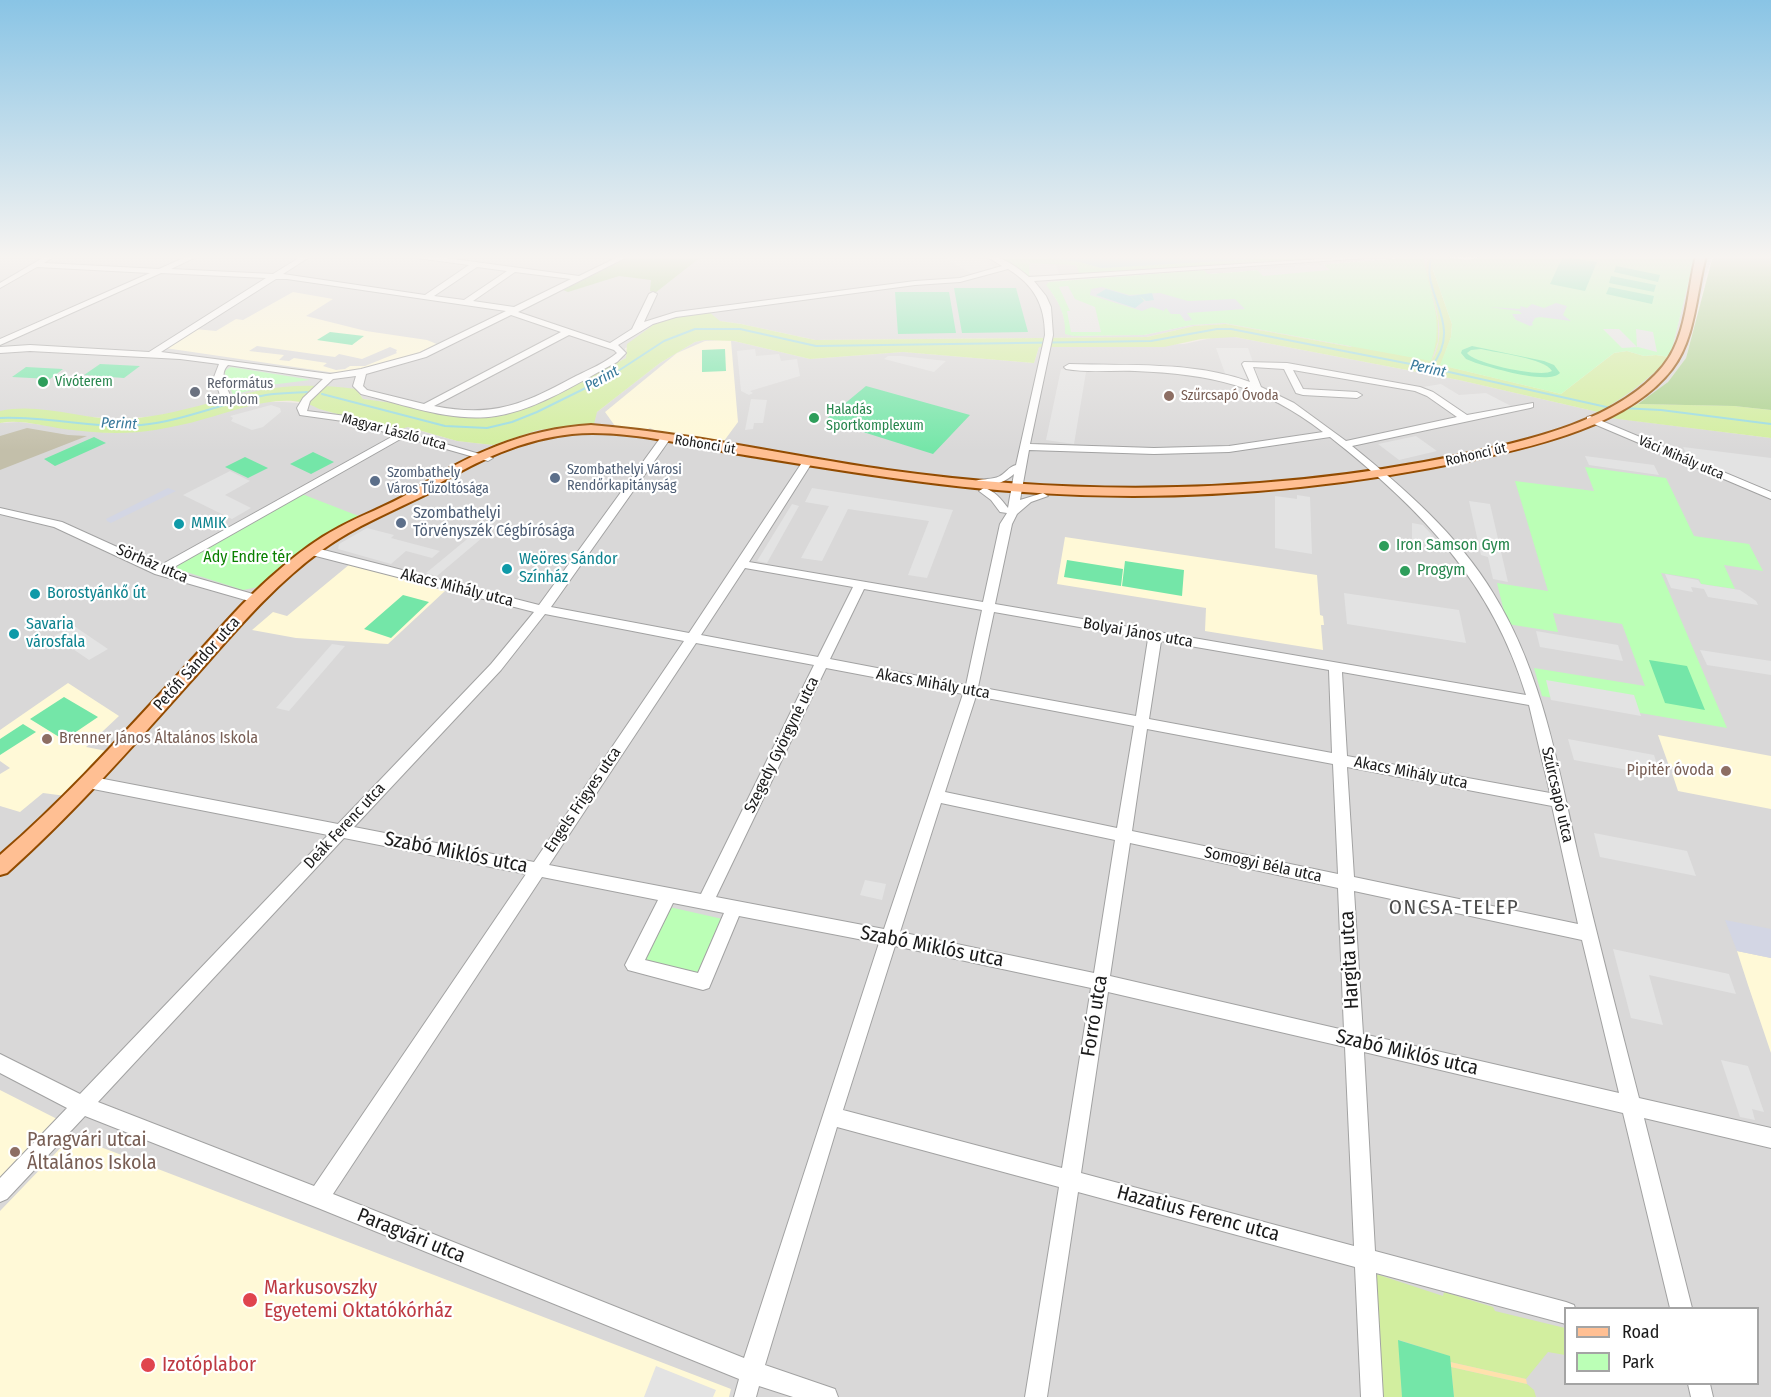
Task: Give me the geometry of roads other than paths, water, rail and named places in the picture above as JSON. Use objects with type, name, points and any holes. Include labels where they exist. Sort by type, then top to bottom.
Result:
[{"type":"main road","name":"Rohonci út","points":[[890,474],[968,483],[1043,496],[1272,487],[1380,474],[1506,448],[1595,417],[1628,401],[1655,381],[1674,357],[1685,321]]},
{"type":"main road","name":"Rohonci út","points":[[485,457],[519,441],[553,432],[591,429],[808,461],[984,491],[1147,493]]},
{"type":"main road","name":"Petőfi Sándor utca","points":[[418,492],[449,473],[485,457]]},
{"type":"main road","name":"Petőfi Sándor utca","points":[[0,867],[88,782],[256,599],[312,551],[342,531],[485,457]]},
{"type":"street","points":[[0,342],[47,321]]},
{"type":"street","points":[[152,354],[203,321]]},
{"type":"street","points":[[0,350],[30,348],[152,354],[330,377],[362,372],[415,358],[491,321]]},
{"type":"street","points":[[362,372],[358,386],[364,392],[474,414],[513,409],[618,358],[622,351],[539,321]]},
{"type":"street","points":[[636,330],[640,321]]},
{"type":"street","points":[[611,346],[653,321]]},
{"type":"street","points":[[745,1397],[831,1116],[971,690],[1013,491],[1046,352],[1049,321]]},
{"type":"street","points":[[427,406],[567,332]]},
{"type":"street","points":[[223,399],[225,395],[217,372],[219,367],[227,362]]},
{"type":"street","points":[[1256,387],[1247,364],[1287,366],[1417,389],[1430,394],[1466,418]]},
{"type":"street","points":[[1287,366],[1299,391],[1357,395]]},
{"type":"street","name":"Szűrcsapó utca","points":[[1069,367],[1193,373],[1230,378],[1256,387],[1299,408],[1380,474],[1435,525],[1479,580],[1509,635],[1533,701],[1681,1307]]},
{"type":"street","name":"Magyar László utca","points":[[330,377],[306,400],[302,410],[305,414],[339,416],[485,457]]},
{"type":"street","points":[[1345,444],[1530,405]]},
{"type":"street","name":"Váci Mihály utca","points":[[1595,417],[1771,496]]},
{"type":"street","points":[[159,571],[404,434]]},
{"type":"street","points":[[1024,447],[1154,451],[1229,449],[1333,434]]},
{"type":"street","name":"Deák Ferenc utca","points":[[0,1192],[496,668],[544,610],[610,513],[665,439]]},
{"type":"street","name":"Magyar László utca","points":[[449,473],[462,461],[462,452],[459,449]]},
{"type":"street","name":"Engels Frigyes utca","points":[[318,1198],[742,564],[808,461]]},
{"type":"street","points":[[968,483],[994,482],[1018,470]]},
{"type":"street","points":[[1018,470],[1026,480],[1036,486],[1084,491]]},
{"type":"street","points":[[984,491],[1009,511]]},
{"type":"street","points":[[1009,511],[1027,500],[1043,496]]},
{"type":"street","name":"Sörház utca","points":[[0,511],[50,522],[73,530],[159,571],[256,599]]},
{"type":"street","name":"Akacs Mihály utca","points":[[312,551],[544,610],[1558,801]]},
{"type":"street","name":"Bolyai János utca","points":[[742,564],[1533,701]]},
{"type":"street","name":"Szegedy Györgyné utca","points":[[705,903],[860,586]]},
{"type":"street","name":"Forró utca","points":[[1036,1397],[1155,636]]},
{"type":"street","name":"Hargita utca","points":[[1335,667],[1372,1397]]},
{"type":"street","name":"Szabó Miklós utca","points":[[88,782],[1101,982],[1771,1138]]},
{"type":"street","name":"Somogyi Béla utca","points":[[937,796],[1589,934]]},
{"type":"street","points":[[668,896],[634,965],[703,982],[734,909]]},
{"type":"street","name":"Paragvári utca","points":[[0,1064],[83,1106],[752,1372],[827,1397]]},
{"type":"street","name":"Hazatius Ferenc utca","points":[[831,1116],[1564,1312]]},
{"type":"waterway","points":[[1431,367],[1441,351],[1444,337],[1443,321]]},
{"type":"waterway","name":"Perint","points":[[322,394],[445,426],[487,428],[512,422],[537,412],[612,375],[664,341],[695,329],[740,329],[816,346],[1151,341],[1217,329],[1231,329],[1431,368],[1611,408]]},
{"type":"waterway","name":"Perint","points":[[0,418],[123,426],[141,425],[173,420],[266,395],[307,392]]},
{"type":"waterway","name":"Perint","points":[[1621,408],[1661,410],[1771,424]]},
{"type":"place","name":"Vívóterem","points":[[43,382]]},
{"type":"place","name":"Református templom","points":[[195,392]]},
{"type":"place","name":"Szűrcsapó Óvoda","points":[[1169,396]]},
{"type":"place","name":"Haladás Sportkomplexum","points":[[814,418]]},
{"type":"place","name":"Szombathelyi Városi Rendőrkapitányság","points":[[555,478]]},
{"type":"place","name":"Szombathely Város Tűzoltósága","points":[[375,481]]},
{"type":"place","name":"Szombathelyi Törvényszék Cégbírósága","points":[[401,523]]},
{"type":"place","name":"MMIK","points":[[179,524]]},
{"type":"place","name":"Iron Samson Gym","points":[[1384,546]]},
{"type":"place","name":"Weöres Sándor Színház","points":[[507,569]]},
{"type":"place","name":"Progym","points":[[1405,571]]},
{"type":"place","name":"Borostyánkő út","points":[[35,594]]},
{"type":"place","name":"Savaria városfala","points":[[14,634]]},
{"type":"place","name":"Brenner János Általános Iskola","points":[[47,739]]},
{"type":"place","name":"Pipitér óvoda","points":[[1726,771]]},
{"type":"place","name":"Paragvári utcai Általános Iskola","points":[[15,1152]]},
{"type":"place","name":"Markusovszky Egyetemi Oktatókórház","points":[[250,1300]]},
{"type":"place","name":"Izotóplabor","points":[[148,1365]]},
{"type":"district","name":"ONCSA-TELEP","points":[[1454,908]]},
{"type":"park label","name":"Ady Endre tér","points":[[247,558]]}]
